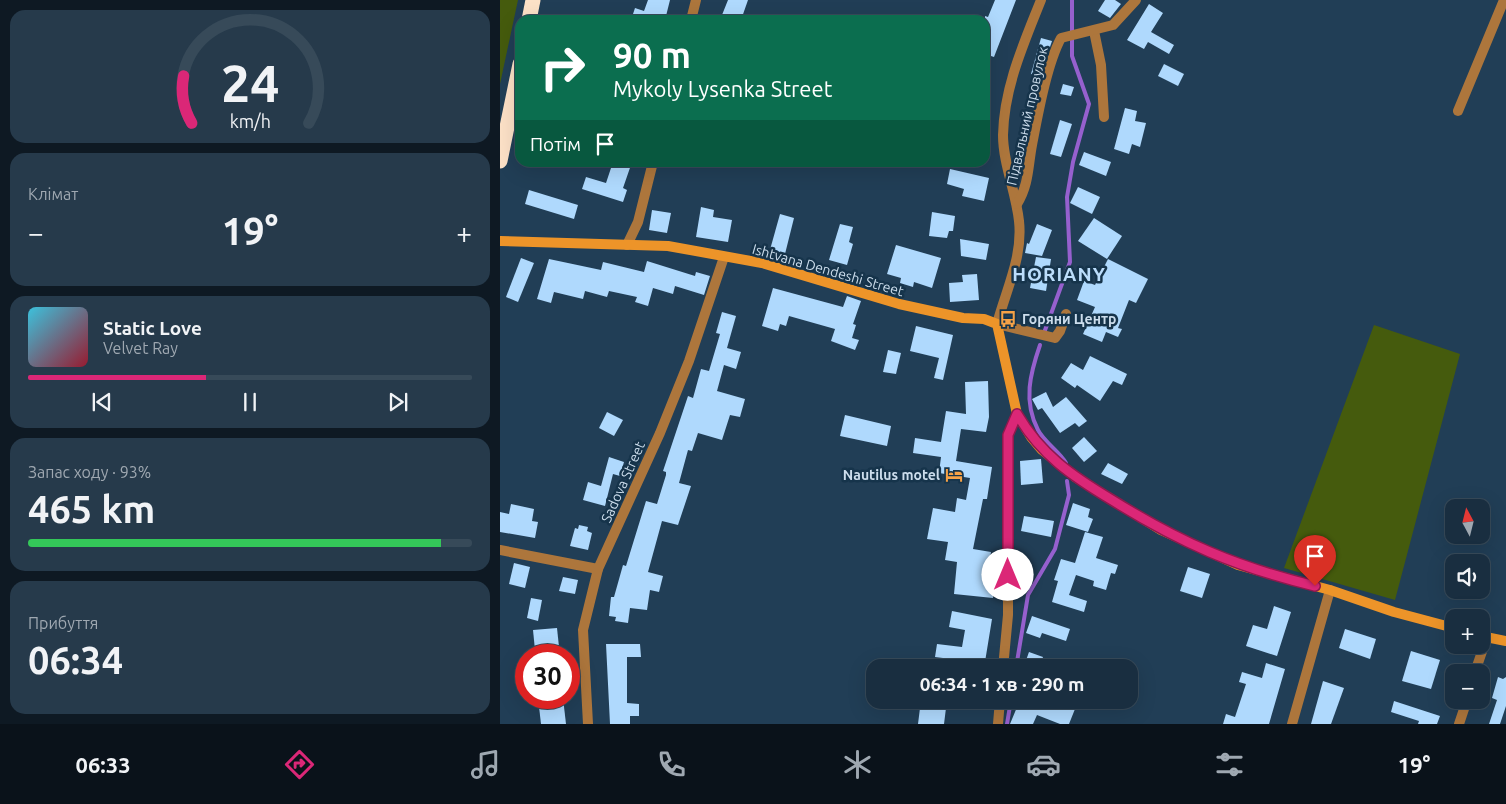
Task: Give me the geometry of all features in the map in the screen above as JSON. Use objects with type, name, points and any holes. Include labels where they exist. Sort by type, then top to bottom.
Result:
[{"type":"highway","points":[[530,15],[533,0]]},
{"type":"highway","points":[[500,160],[515,88]]},
{"type":"street","points":[[692,15],[696,0]]},
{"type":"street","points":[[1041,0],[1017,62],[1004,116],[1005,154],[1017,204],[1020,237],[1017,260],[998,324],[1017,414],[1031,437],[1058,464],[1161,530],[1238,565],[1330,590],[1394,612],[1445,626]]},
{"type":"street","name":"Підвальний провулок","points":[[1017,204],[1027,183],[1032,146],[1061,38],[1114,25],[1136,0]]},
{"type":"street","points":[[1458,111],[1504,0]]},
{"type":"street","points":[[1094,31],[1102,65],[1104,118]]},
{"type":"street","points":[[627,245],[638,222],[652,167]]},
{"type":"street","name":"Ishtvana Dendeshi Street","points":[[500,241],[668,246],[762,263],[927,311],[984,319],[998,324]]},
{"type":"street","name":"Sadova Street","points":[[588,724],[582,630],[598,569],[660,433],[689,360],[724,257]]},
{"type":"street","points":[[998,324],[1055,338],[1060,331],[1066,314]]},
{"type":"street","points":[[1004,659],[1008,615],[1008,435],[1017,414]]},
{"type":"street","points":[[500,550],[598,569]]},
{"type":"street","points":[[1292,724],[1330,590]]},
{"type":"street","points":[[1490,637],[1506,641]]},
{"type":"street","points":[[998,724],[999,709]]},
{"type":"street","points":[[1460,724],[1464,709]]},
{"type":"green space","points":[[500,0],[518,0],[500,84]]},
{"type":"green space","points":[[1374,325],[1460,354],[1395,600],[1284,568]]},
{"type":"building","points":[[648,0],[670,0],[666,15],[633,15],[635,8],[644,11]]},
{"type":"building","points":[[728,0],[748,0],[743,15],[722,15]]},
{"type":"building","points":[[995,0],[1016,0],[994,57],[990,56],[989,15]]},
{"type":"building","points":[[1105,0],[1115,0],[1121,4],[1110,18],[1098,11]]},
{"type":"building","points":[[1149,4],[1163,13],[1151,32],[1174,45],[1169,54],[1148,42],[1144,49],[1127,40]]},
{"type":"building","points":[[1041,38],[1052,41],[1040,76],[1031,74]]},
{"type":"building","points":[[1164,64],[1184,74],[1178,86],[1158,76]]},
{"type":"building","points":[[1063,84],[1074,87],[1071,96],[1060,94]]},
{"type":"building","points":[[1125,108],[1137,111],[1135,121],[1146,123],[1140,147],[1132,144],[1129,154],[1114,149]]},
{"type":"building","points":[[1060,120],[1072,124],[1061,157],[1050,154]]},
{"type":"building","points":[[1084,152],[1111,162],[1106,176],[1079,165]]},
{"type":"building","points":[[611,167],[630,167],[623,188],[627,190],[623,202],[582,189],[586,177],[606,183]]},
{"type":"building","points":[[950,169],[989,178],[984,201],[962,196],[964,189],[947,184]]},
{"type":"building","points":[[1078,187],[1100,197],[1092,214],[1070,203]]},
{"type":"building","points":[[529,190],[578,205],[574,219],[525,204]]},
{"type":"building","points":[[701,207],[714,210],[713,217],[732,220],[728,242],[696,237]]},
{"type":"building","points":[[652,210],[671,213],[667,233],[649,230]]},
{"type":"building","points":[[932,212],[955,216],[953,231],[949,231],[947,238],[929,236]]},
{"type":"building","points":[[780,214],[794,218],[783,262],[768,257]]},
{"type":"building","points":[[1094,218],[1122,236],[1107,259],[1078,241]]},
{"type":"building","points":[[840,224],[853,227],[849,242],[853,244],[847,265],[829,260]]},
{"type":"building","points":[[1037,224],[1052,230],[1042,256],[1025,253],[1027,243],[1029,244]]},
{"type":"building","points":[[960,239],[989,244],[986,260],[961,256]]},
{"type":"building","points":[[896,245],[941,258],[932,288],[914,282],[913,287],[900,283],[901,278],[887,274]]},
{"type":"building","points":[[1036,257],[1051,259],[1046,291],[1030,288]]},
{"type":"building","points":[[521,258],[534,263],[518,302],[506,297]]},
{"type":"building","points":[[549,259],[601,270],[603,262],[644,272],[647,261],[695,276],[696,272],[710,276],[704,295],[675,286],[673,294],[653,288],[648,306],[635,302],[637,297],[609,291],[607,297],[585,291],[583,299],[554,292],[551,303],[537,299]]},
{"type":"building","points":[[1108,259],[1148,279],[1136,303],[1129,300],[1118,328],[1122,329],[1118,337],[1106,332],[1102,342],[1083,334],[1095,307],[1077,300],[1084,281],[1095,285]]},
{"type":"building","points":[[977,274],[979,300],[950,302],[949,283],[963,282],[962,275]]},
{"type":"building","points":[[773,288],[843,307],[847,296],[861,301],[853,324],[856,325],[852,338],[859,340],[855,350],[831,341],[835,329],[789,316],[786,326],[780,324],[778,331],[762,326]]},
{"type":"building","points":[[722,312],[736,316],[727,348],[741,352],[736,369],[724,365],[717,391],[745,399],[740,417],[730,415],[722,440],[698,433],[692,451],[688,450],[679,483],[691,486],[678,525],[662,521],[648,572],[663,576],[659,592],[650,590],[647,610],[630,608],[628,623],[615,621],[616,617],[609,616],[611,597],[614,597],[623,565],[626,566],[646,501],[657,504],[666,475],[666,472],[663,471],[688,396],[693,398],[701,369],[709,371],[720,334],[716,333]]},
{"type":"building","points":[[916,326],[953,335],[943,380],[934,378],[939,358],[910,351]]},
{"type":"building","points":[[888,350],[901,353],[896,374],[883,372]]},
{"type":"building","points":[[1090,356],[1127,374],[1122,385],[1113,381],[1100,401],[1077,385],[1075,388],[1061,378],[1071,363],[1083,370]]},
{"type":"building","points":[[988,381],[989,417],[986,432],[961,429],[956,461],[992,467],[987,499],[983,499],[973,549],[991,552],[987,581],[994,581],[993,598],[954,594],[957,562],[945,560],[948,542],[927,539],[933,508],[955,512],[957,498],[966,500],[970,478],[939,473],[941,457],[913,453],[915,438],[941,442],[946,411],[966,414],[965,382]]},
{"type":"building","points":[[1046,392],[1053,407],[1066,397],[1087,421],[1079,427],[1075,423],[1060,433],[1042,408],[1038,410],[1032,399]]},
{"type":"building","points":[[607,412],[623,420],[614,436],[599,428]]},
{"type":"building","points":[[845,415],[891,426],[887,446],[840,436]]},
{"type":"building","points":[[1084,437],[1097,451],[1084,462],[1072,448]]},
{"type":"building","points":[[609,457],[624,462],[620,476],[613,474],[605,506],[583,500],[588,482],[601,486]]},
{"type":"building","points":[[1041,459],[1043,483],[1021,485],[1020,461]]},
{"type":"building","points":[[1108,463],[1128,474],[1122,484],[1101,474]]},
{"type":"building","points":[[1073,503],[1090,509],[1088,517],[1093,519],[1088,532],[1066,525]]},
{"type":"building","points":[[511,504],[534,509],[532,521],[538,522],[535,538],[500,532],[500,512],[509,514]]},
{"type":"building","points":[[1024,516],[1054,521],[1051,537],[1021,531]]},
{"type":"building","points":[[579,525],[588,527],[587,531],[592,533],[588,550],[570,546],[575,528],[578,529]]},
{"type":"building","points":[[1085,532],[1103,537],[1096,558],[1118,565],[1115,574],[1111,573],[1106,590],[1093,586],[1094,581],[1076,575],[1069,595],[1087,601],[1084,612],[1052,602],[1058,581],[1054,580],[1061,559],[1075,563]]},
{"type":"building","points":[[514,563],[530,567],[525,588],[509,584]]},
{"type":"building","points":[[1188,567],[1210,574],[1202,598],[1180,591]]},
{"type":"building","points":[[563,577],[578,580],[575,594],[559,591]]},
{"type":"building","points":[[531,598],[542,600],[538,621],[527,618]]},
{"type":"building","points":[[1274,606],[1291,612],[1277,656],[1246,646],[1253,625],[1267,629]]},
{"type":"building","points":[[952,611],[992,619],[985,659],[935,657],[937,644],[962,647],[965,630],[949,627]]},
{"type":"building","points":[[1032,616],[1070,629],[1066,641],[1042,633],[1040,638],[1026,633]]},
{"type":"building","points":[[557,628],[559,644],[534,644],[533,630]]},
{"type":"building","points":[[1345,629],[1376,639],[1370,659],[1339,648]]},
{"type":"building","points":[[606,644],[640,644],[641,657],[627,657],[627,703],[639,704],[639,716],[630,716],[630,724],[610,724]]},
{"type":"building","points":[[1411,651],[1440,660],[1431,689],[1402,681]]},
{"type":"building","points":[[1029,652],[1043,657],[1042,659],[1026,659]]},
{"type":"building","points":[[1266,663],[1285,669],[1269,724],[1223,724],[1226,714],[1235,717],[1246,684],[1239,682],[1242,672],[1262,678]]},
{"type":"building","points":[[1498,677],[1503,679],[1506,677],[1506,706],[1500,724],[1489,724],[1497,700],[1492,698]]},
{"type":"building","points":[[1323,681],[1344,688],[1331,724],[1311,724]]},
{"type":"building","points":[[1394,701],[1440,716],[1437,724],[1418,724],[1419,721],[1391,712]]},
{"type":"building","points":[[539,709],[564,709],[566,724],[541,724]]},
{"type":"building","points":[[920,709],[946,709],[944,724],[918,724]]},
{"type":"building","points":[[1016,709],[1075,709],[1069,724],[1060,724],[1037,715],[1033,724],[1010,724]]},
{"type":"waterway","points":[[1044,333],[1070,262],[1067,197],[1073,162],[1089,104],[1072,56],[1072,0]]},
{"type":"waterway","points":[[1040,345],[1033,366],[1029,398],[1033,419],[1038,430],[1066,463]]},
{"type":"waterway","points":[[1017,659],[1028,595],[1055,549],[1069,495],[1067,481]]},
{"type":"waterway","points":[[1007,724],[1010,709]]},
{"type":"place","name":"Горяни Центр","points":[[1008,319]]},
{"type":"place","name":"Nautilus motel","points":[[954,475]]},
{"type":"district","name":"HORIANY","points":[[1059,274]]},
{"type":"route","points":[[1008,575],[1008,435],[1017,414],[1031,437],[1058,464],[1075,477],[1161,530],[1238,565],[1315,586]]}]
